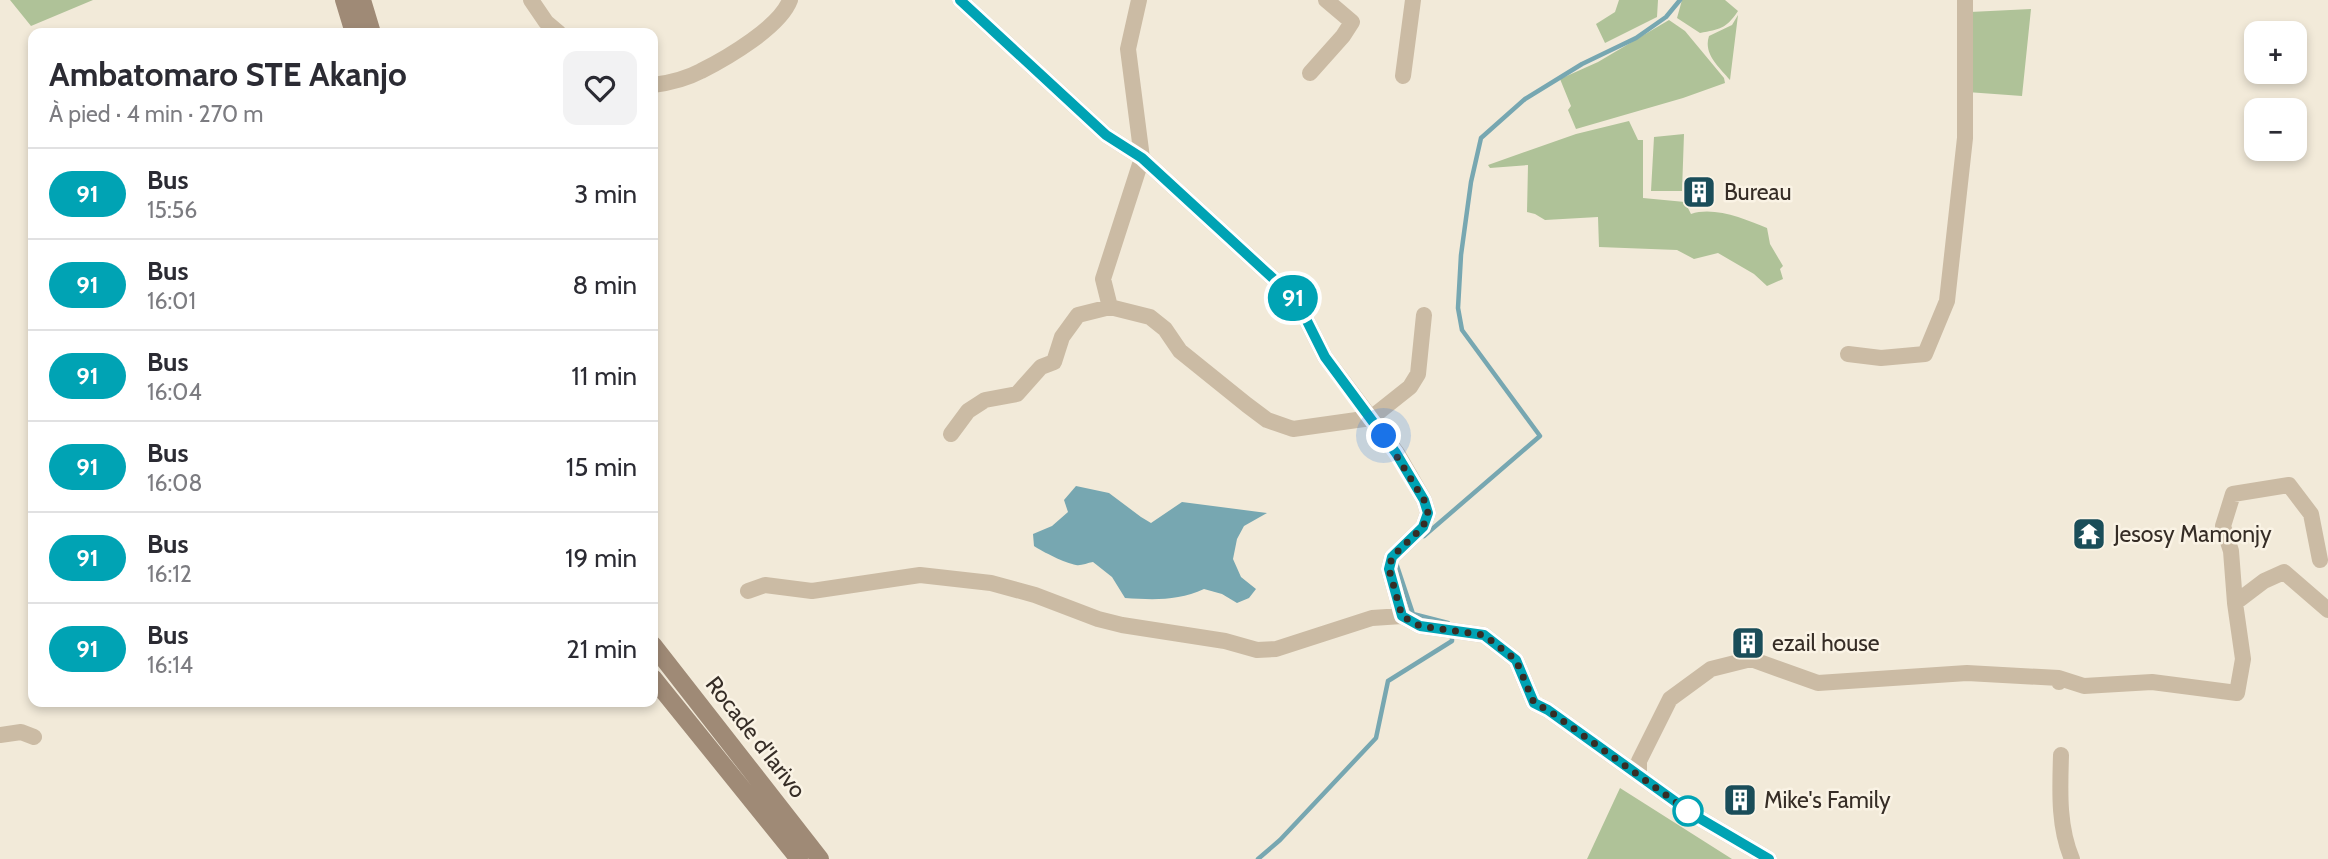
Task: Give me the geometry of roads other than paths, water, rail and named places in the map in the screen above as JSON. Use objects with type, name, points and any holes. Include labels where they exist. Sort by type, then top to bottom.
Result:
[{"type":"main road","points":[[344,0],[352,28]]},
{"type":"main road","points":[[362,0],[370,28]]},
{"type":"main road","name":"Rocade d'Iarivo","points":[[658,651],[820,859]]},
{"type":"main road","name":"Rocade d'Iarivo","points":[[658,684],[799,859]]},
{"type":"street","points":[[658,84],[700,72],[727,55],[763,32],[787,9],[790,0]]},
{"type":"street","points":[[960,0],[1106,135],[1142,158],[1290,294],[1303,313],[1325,357],[1396,453],[1424,500],[1428,513],[1423,527],[1392,557],[1389,569],[1402,616]]},
{"type":"street","points":[[1110,307],[1103,279],[1142,158],[1128,49],[1139,0]]},
{"type":"street","points":[[1310,73],[1352,22],[1326,0]]},
{"type":"street","points":[[1403,76],[1413,0]]},
{"type":"street","points":[[1848,354],[1881,358],[1925,354],[1947,301],[1965,138],[1965,0]]},
{"type":"street","points":[[533,1],[546,22],[553,28]]},
{"type":"street","points":[[951,434],[968,411],[985,400],[1017,394],[1041,367],[1054,362],[1062,337],[1078,315],[1110,307],[1150,317],[1165,329],[1180,351],[1267,420],[1293,429],[1371,418],[1410,387],[1418,374],[1424,315]]},
{"type":"street","points":[[1639,775],[1639,761],[1670,699],[1711,669],[1751,660],[1818,683],[1967,673],[2059,680],[2084,686],[2152,682],[2237,693],[2243,659],[2231,551],[2223,526],[2233,494],[2289,485],[2311,514],[2320,559]]},
{"type":"street","points":[[2235,603],[2264,581],[2284,572],[2328,610]]},
{"type":"street","points":[[748,591],[765,585],[813,591],[920,575],[991,583],[1035,595],[1098,619],[1225,641],[1257,650],[1276,649],[1372,618],[1402,616],[1420,626],[1484,635],[1516,660],[1534,703],[1548,710],[1694,815],[1769,859]]},
{"type":"street","points":[[0,734],[21,732],[34,737]]},
{"type":"street","points":[[2061,755],[2060,801],[2065,843],[2072,859]]},
{"type":"water","points":[[1076,486],[1109,493],[1151,523],[1182,502],[1267,513],[1244,526],[1237,539],[1233,559],[1241,577],[1256,589],[1249,598],[1237,603],[1222,594],[1204,589],[1175,598],[1125,598],[1112,577],[1093,562],[1071,564],[1034,546],[1033,534],[1052,526],[1068,512],[1064,500]]},
{"type":"waterway","points":[[1424,536],[1540,436],[1462,330],[1458,308],[1461,255],[1471,182],[1481,138],[1525,99],[1582,64],[1636,38],[1666,17],[1680,0]]},
{"type":"waterway","points":[[1396,563],[1413,614],[1448,623]]},
{"type":"waterway","points":[[1258,859],[1280,840],[1376,738],[1388,681],[1452,641],[1452,632]]},
{"type":"place","name":"Bureau","points":[[1699,192]]},
{"type":"place","name":"Jesosy Mamonjy","points":[[2089,534]]},
{"type":"place","name":"ezail house","points":[[1748,643]]},
{"type":"place","name":"Mike's Family","points":[[1740,800]]}]
